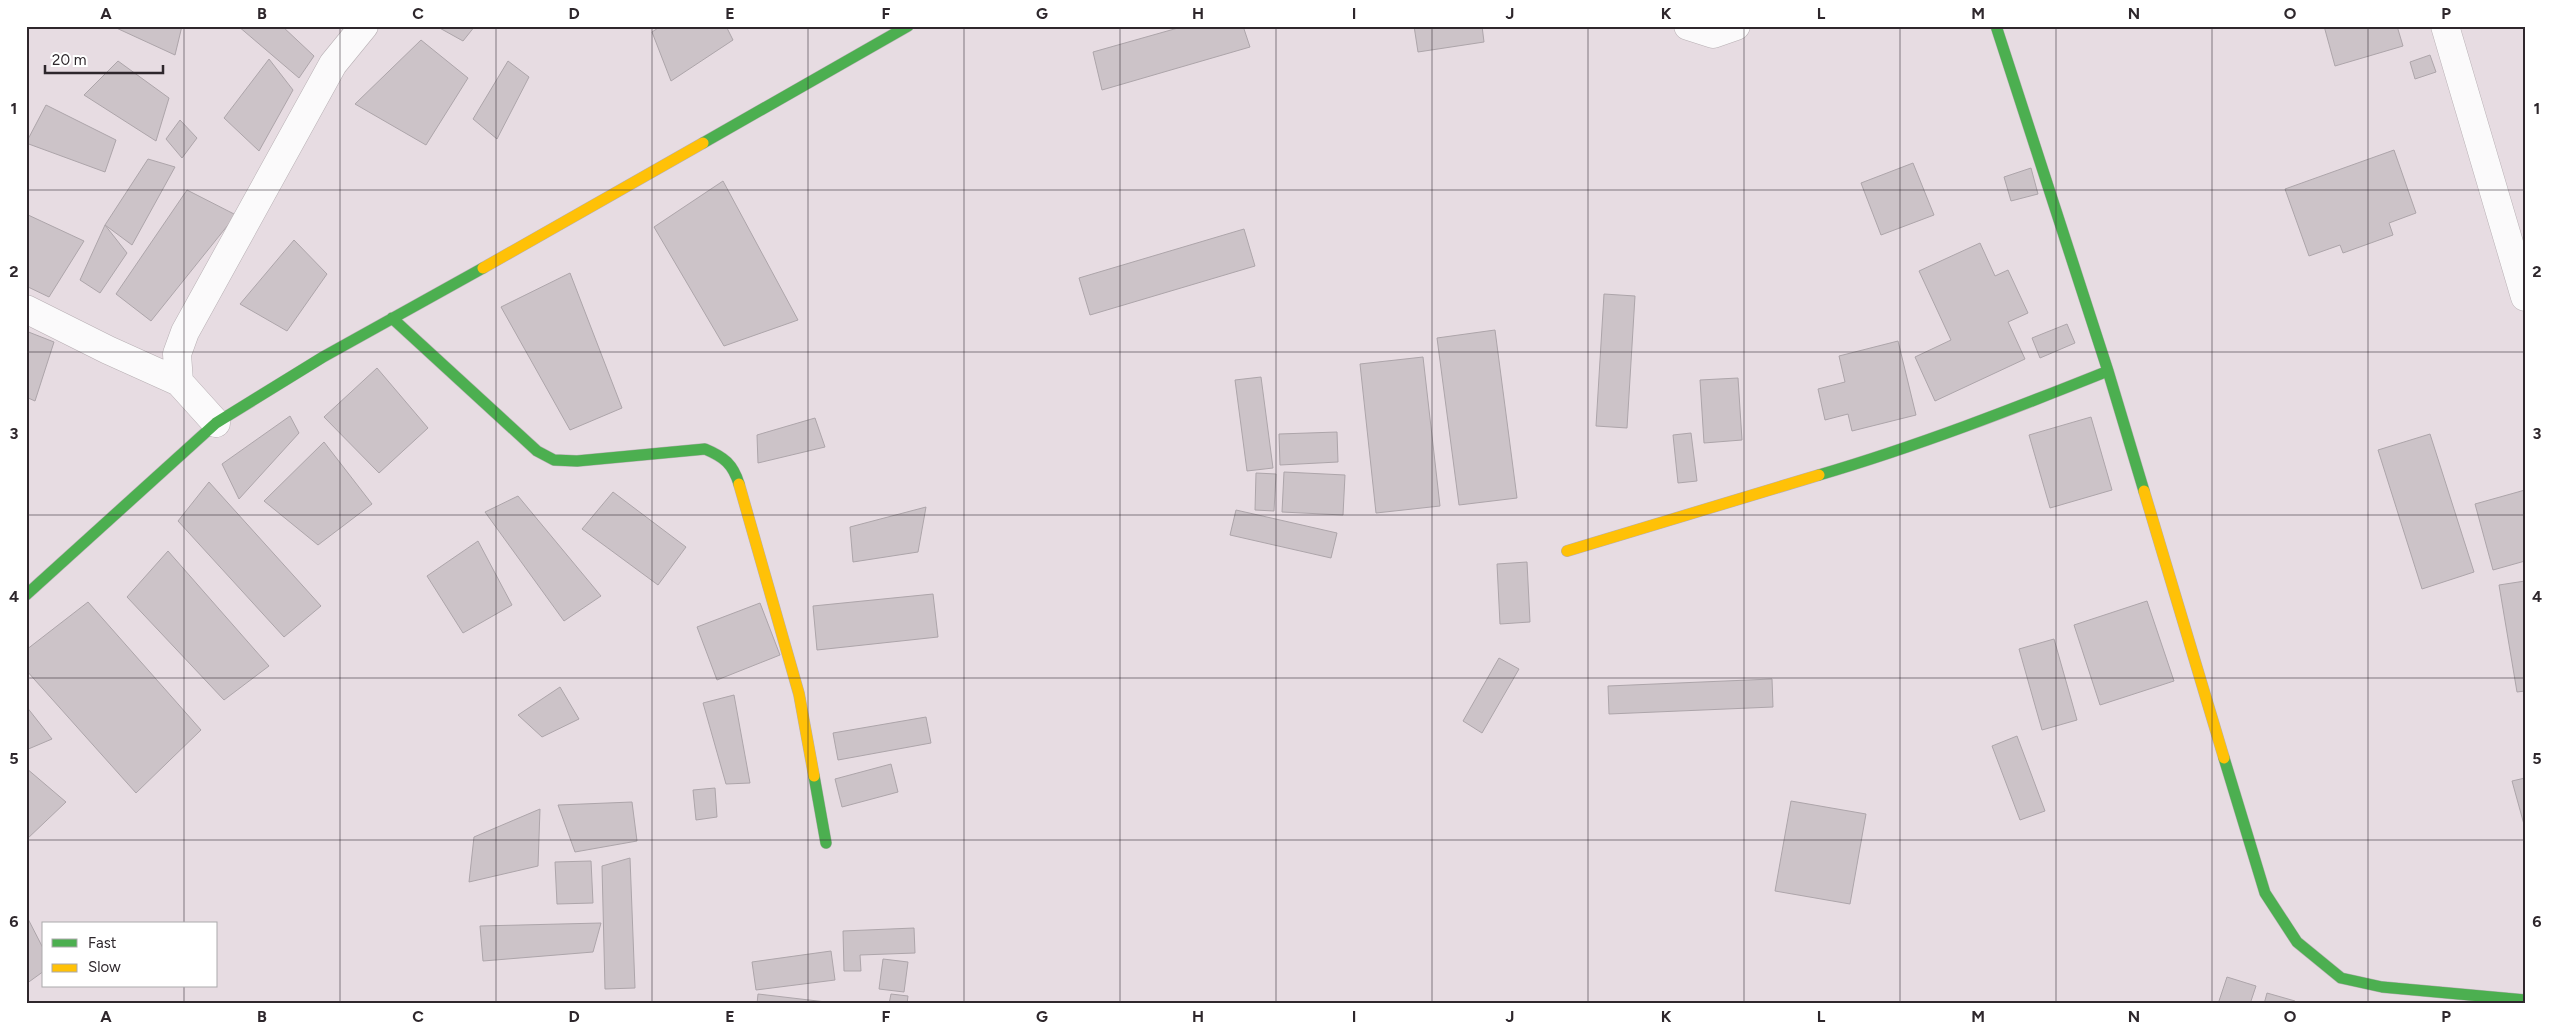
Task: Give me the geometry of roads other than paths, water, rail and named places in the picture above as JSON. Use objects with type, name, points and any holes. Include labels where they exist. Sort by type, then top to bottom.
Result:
[{"type":"street","points":[[179,382],[177,354],[185,332],[333,64],[364,26]]},
{"type":"street","points":[[26,596],[216,423],[323,357],[582,214],[908,26]]},
{"type":"street","points":[[1688,26],[1713,34],[1736,26]]},
{"type":"street","points":[[1996,26],[2108,371],[2265,893],[2297,942],[2340,978],[2382,987],[2525,1000]]},
{"type":"street","points":[[2445,26],[2525,297]]},
{"type":"street","points":[[26,309],[108,350],[179,382],[216,423]]},
{"type":"street","points":[[392,318],[537,451],[554,460],[577,462],[704,449],[724,457],[735,470],[799,694],[826,843]]},
{"type":"street","points":[[1567,551],[1890,454],[1972,425],[2108,371]]}]
